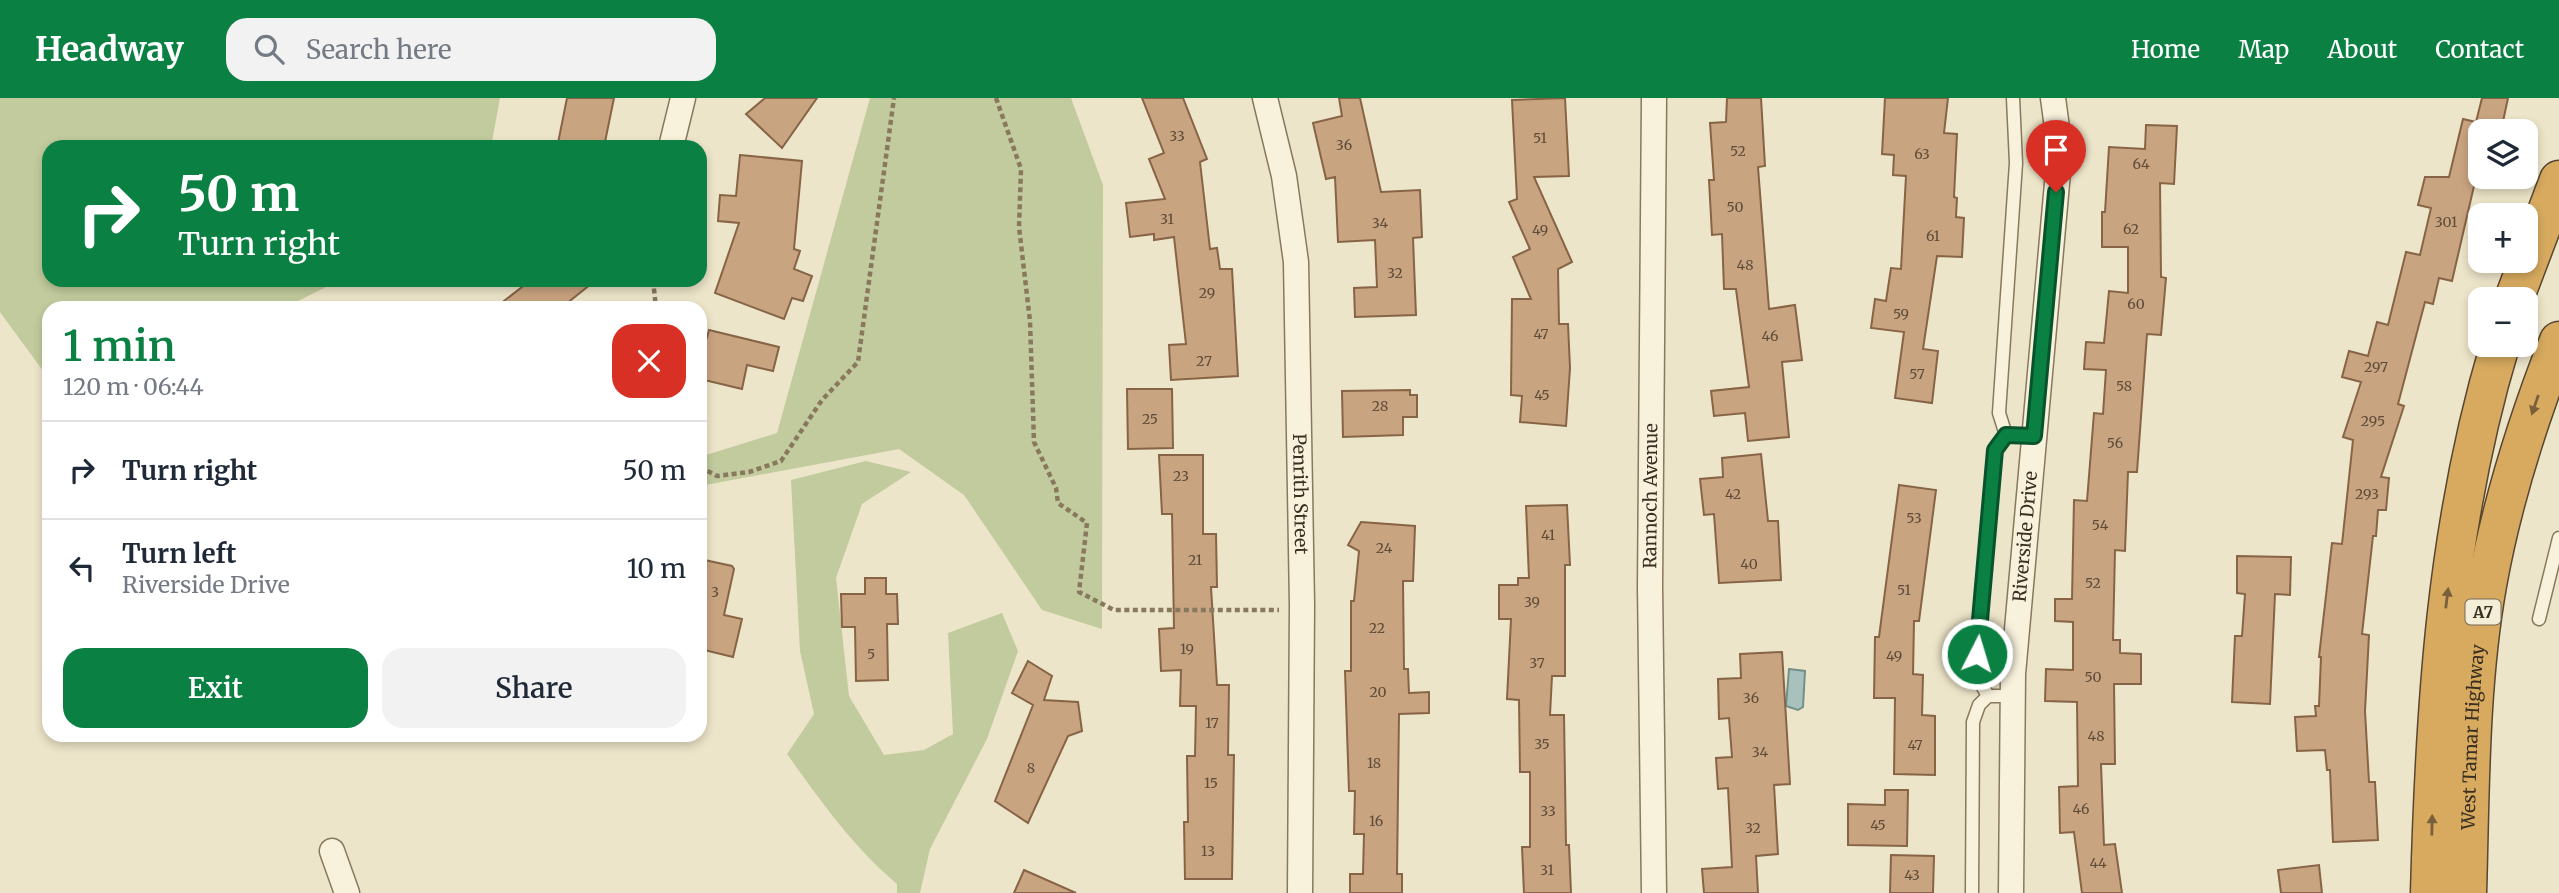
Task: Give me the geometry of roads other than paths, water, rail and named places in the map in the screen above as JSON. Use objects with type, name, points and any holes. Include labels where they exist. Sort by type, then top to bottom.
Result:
[{"type":"highway","points":[[2519,287],[2559,180]]},
{"type":"highway","name":"West Tamar Highway","points":[[2467,893],[2474,685],[2487,586],[2505,499],[2535,402],[2559,341]]},
{"type":"highway","name":"West Tamar Highway","points":[[2430,893],[2433,756],[2445,611],[2463,493],[2497,357]]},
{"type":"street","points":[[673,140],[683,98]]},
{"type":"street","name":"Penrith Street","points":[[1265,98],[1284,176],[1296,262],[1301,611],[1300,893]]},
{"type":"street","name":"Rannoch Avenue","points":[[1654,98],[1650,587],[1654,893]]},
{"type":"street","name":"Riverside Drive","points":[[2011,893],[2013,696],[2060,150],[2053,98]]},
{"type":"street","points":[[332,851],[347,893]]},
{"type":"street","points":[[2467,893],[2480,893]]},
{"type":"lane","points":[[2006,435],[1999,413],[2016,163],[2013,98]]},
{"type":"lane","points":[[2006,435],[2034,436]]},
{"type":"lane","points":[[1988,696],[1978,678],[1977,654],[1995,450],[2006,435]]},
{"type":"lane","points":[[2539,619],[2559,538]]},
{"type":"lane","points":[[1972,893],[1973,722],[1979,705],[1988,696],[2013,696]]},
{"type":"water","points":[[1789,669],[1805,671],[1803,707],[1798,710],[1786,706]]}]
